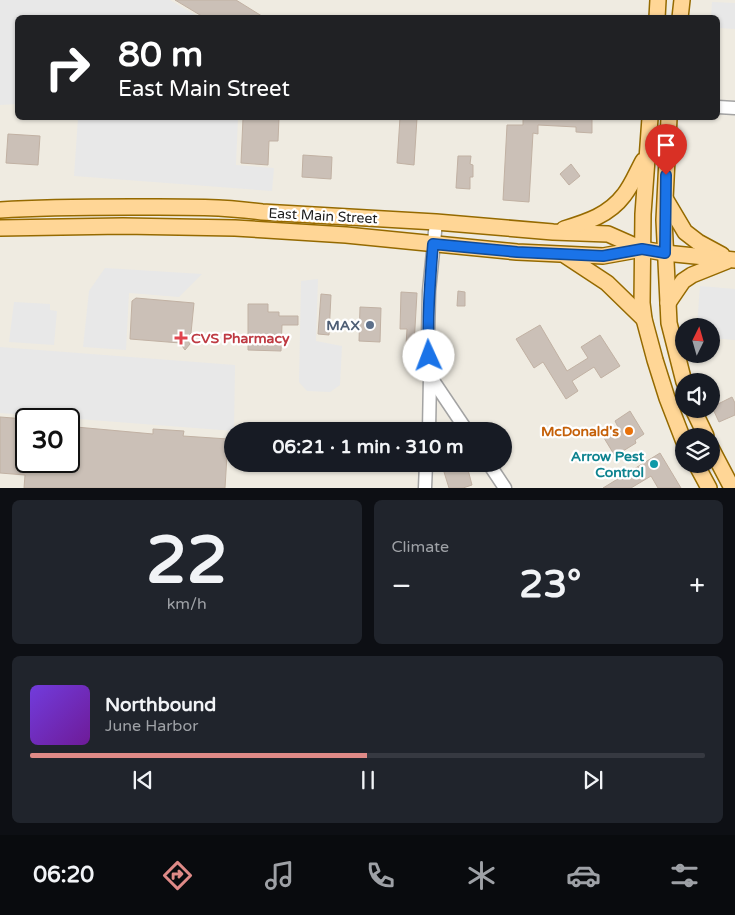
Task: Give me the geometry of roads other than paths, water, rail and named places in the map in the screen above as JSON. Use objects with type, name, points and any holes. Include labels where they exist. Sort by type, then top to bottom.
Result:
[{"type":"main road","points":[[657,15],[658,0]]},
{"type":"main road","points":[[680,15],[682,0]]},
{"type":"main road","points":[[650,120],[643,214],[642,303],[644,319],[655,360],[679,428]]},
{"type":"main road","points":[[669,120],[664,220],[665,253],[669,323],[682,373]]},
{"type":"main road","points":[[553,232],[589,221],[610,210],[625,194],[646,155]]},
{"type":"main road","points":[[666,200],[686,232],[698,242],[733,260]]},
{"type":"main road","name":"East Main Street","points":[[0,210],[44,207],[206,207],[436,222],[553,232],[608,234],[642,249],[733,260]]},
{"type":"main road","name":"East Main Street","points":[[0,228],[123,226],[234,228],[346,235],[565,255],[603,256],[642,249]]},
{"type":"main road","points":[[565,255],[607,283],[644,319]]},
{"type":"main road","points":[[668,303],[683,281],[692,275],[733,260]]},
{"type":"main road","points":[[720,465],[732,488]]},
{"type":"main road","points":[[701,473],[709,488]]},
{"type":"street","points":[[720,106],[735,108]]},
{"type":"street","points":[[429,422],[429,291],[436,222]]},
{"type":"street","points":[[430,376],[461,422]]},
{"type":"street","points":[[425,488],[426,472]]},
{"type":"street","points":[[494,472],[505,488]]},
{"type":"place","name":"MAX","points":[[370,325]]},
{"type":"place","name":"CVS Pharmacy","points":[[181,338]]},
{"type":"place","name":"McDonald's","points":[[629,431]]},
{"type":"place","name":"Arrow Pest Control","points":[[654,464]]}]
